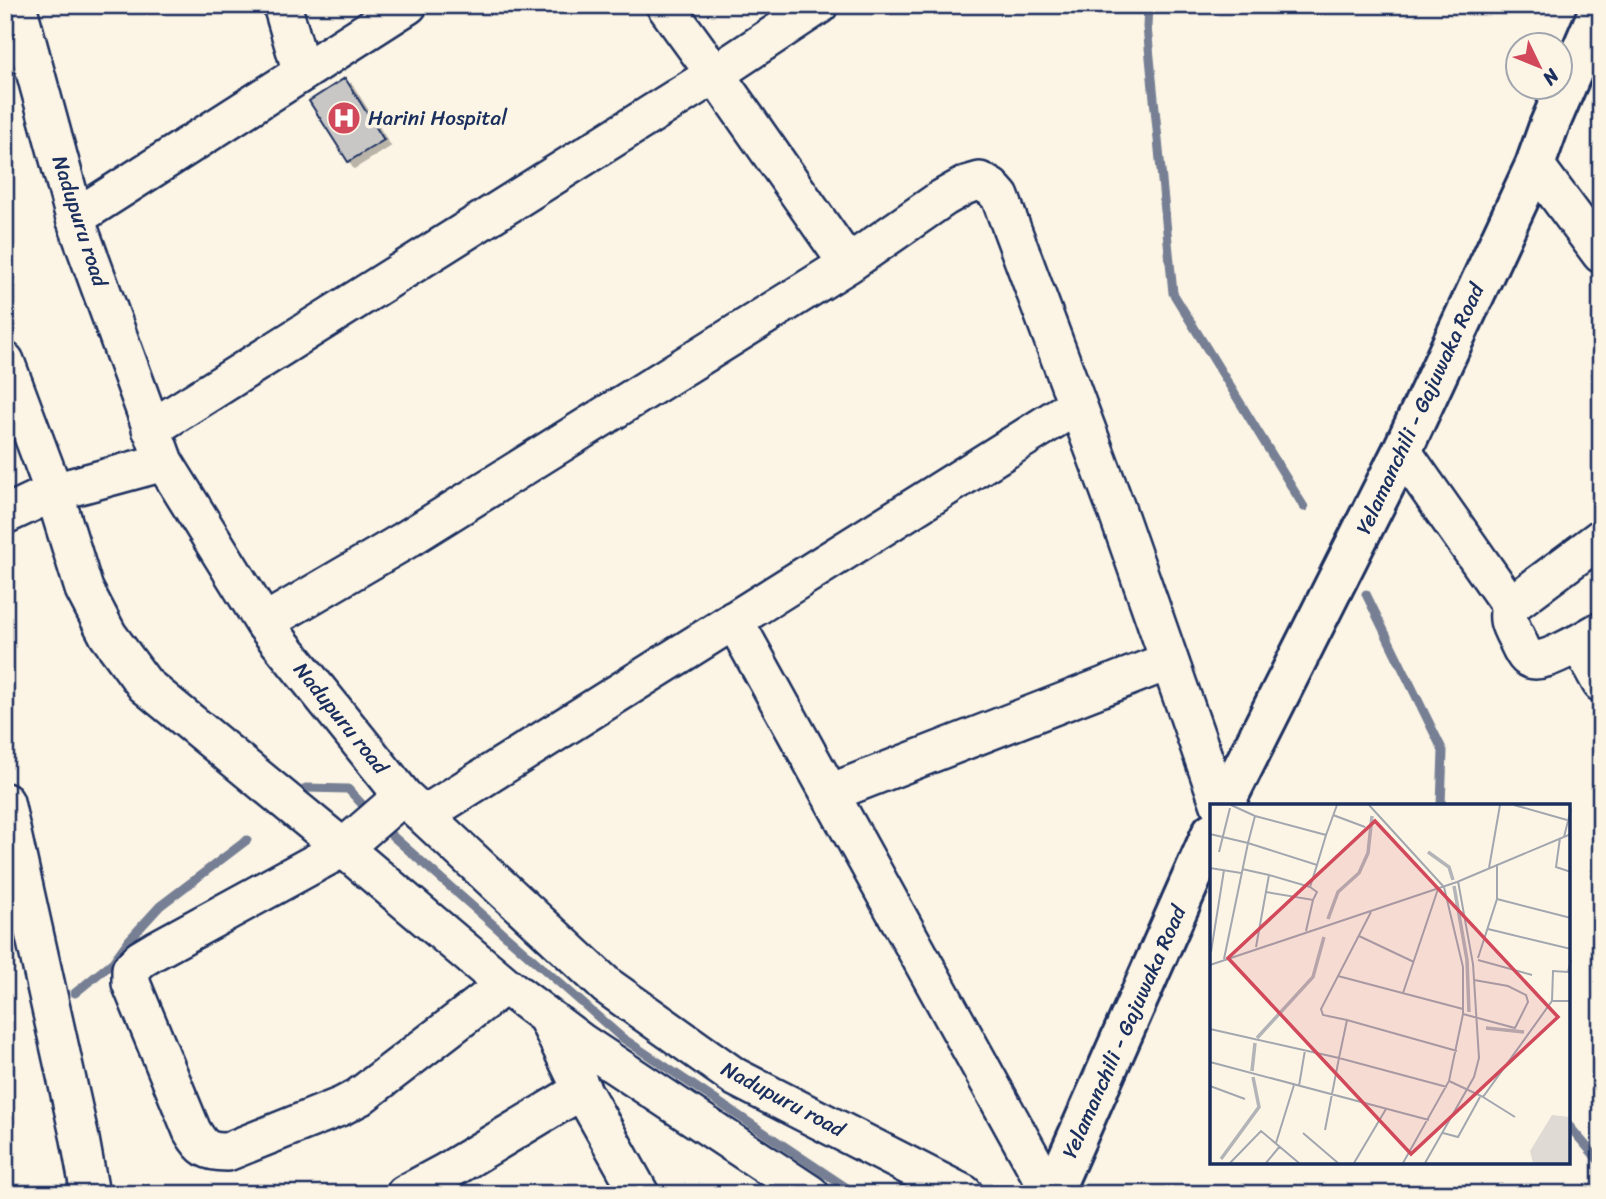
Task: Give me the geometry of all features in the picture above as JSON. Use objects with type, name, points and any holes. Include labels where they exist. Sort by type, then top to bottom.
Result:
[{"type":"main road","name":"Yelamanchili - Gajuwaka Road","points":[[1223,804],[1402,451],[1535,165],[1549,125],[1601,5]]},
{"type":"main road","name":"Yelamanchili - Gajuwaka Road","points":[[1051,1194],[1210,836]]},
{"type":"street","name":"Nadupuru road","points":[[17,5],[75,218],[164,462],[264,623],[414,805],[607,986],[735,1077],[964,1194]]},
{"type":"street","points":[[282,5],[302,73]]},
{"type":"street","points":[[75,218],[408,5]]},
{"type":"street","points":[[665,5],[848,264]]},
{"type":"street","points":[[151,429],[715,74],[819,5]]},
{"type":"street","points":[[1535,165],[1601,254]]},
{"type":"street","points":[[264,623],[415,534],[848,264],[943,198],[966,185],[980,181],[1000,197],[1117,511],[1222,804]]},
{"type":"street","points":[[5,361],[54,492],[84,589],[108,635],[145,685],[505,985],[582,1044],[810,1194]]},
{"type":"street","points":[[505,985],[359,1097],[227,1152],[212,1152],[200,1144],[192,1131],[131,983],[131,969],[156,950],[343,848],[734,620],[1077,405]]},
{"type":"street","points":[[1402,451],[1510,605],[1509,625],[1527,657],[1534,661],[1542,660],[1590,637],[1601,683]]},
{"type":"street","points":[[5,515],[54,492],[164,462]]},
{"type":"street","points":[[1510,605],[1601,538]]},
{"type":"street","points":[[734,620],[1051,1194]]},
{"type":"street","points":[[830,793],[1169,660]]},
{"type":"street","points":[[5,802],[90,1194]]},
{"type":"street","points":[[559,1025],[607,986]]},
{"type":"street","points":[[559,1025],[561,1048],[640,1194]]},
{"type":"street","points":[[405,1194],[582,1090]]},
{"type":"building","points":[[345,78],[384,140],[348,162],[309,101]]},
{"type":"waterway","points":[[1148,5],[1147,27],[1173,293],[1304,507]]},
{"type":"waterway","points":[[1366,594],[1443,751],[1441,804]]},
{"type":"waterway","points":[[306,788],[348,789],[371,814]]},
{"type":"waterway","points":[[380,825],[621,1037],[856,1194]]},
{"type":"waterway","points":[[75,993],[113,962],[160,906],[247,840]]},
{"type":"waterway","points":[[1571,1128],[1601,1163]]},
{"type":"place","name":"Harini Hospital","points":[[344,118]]}]
